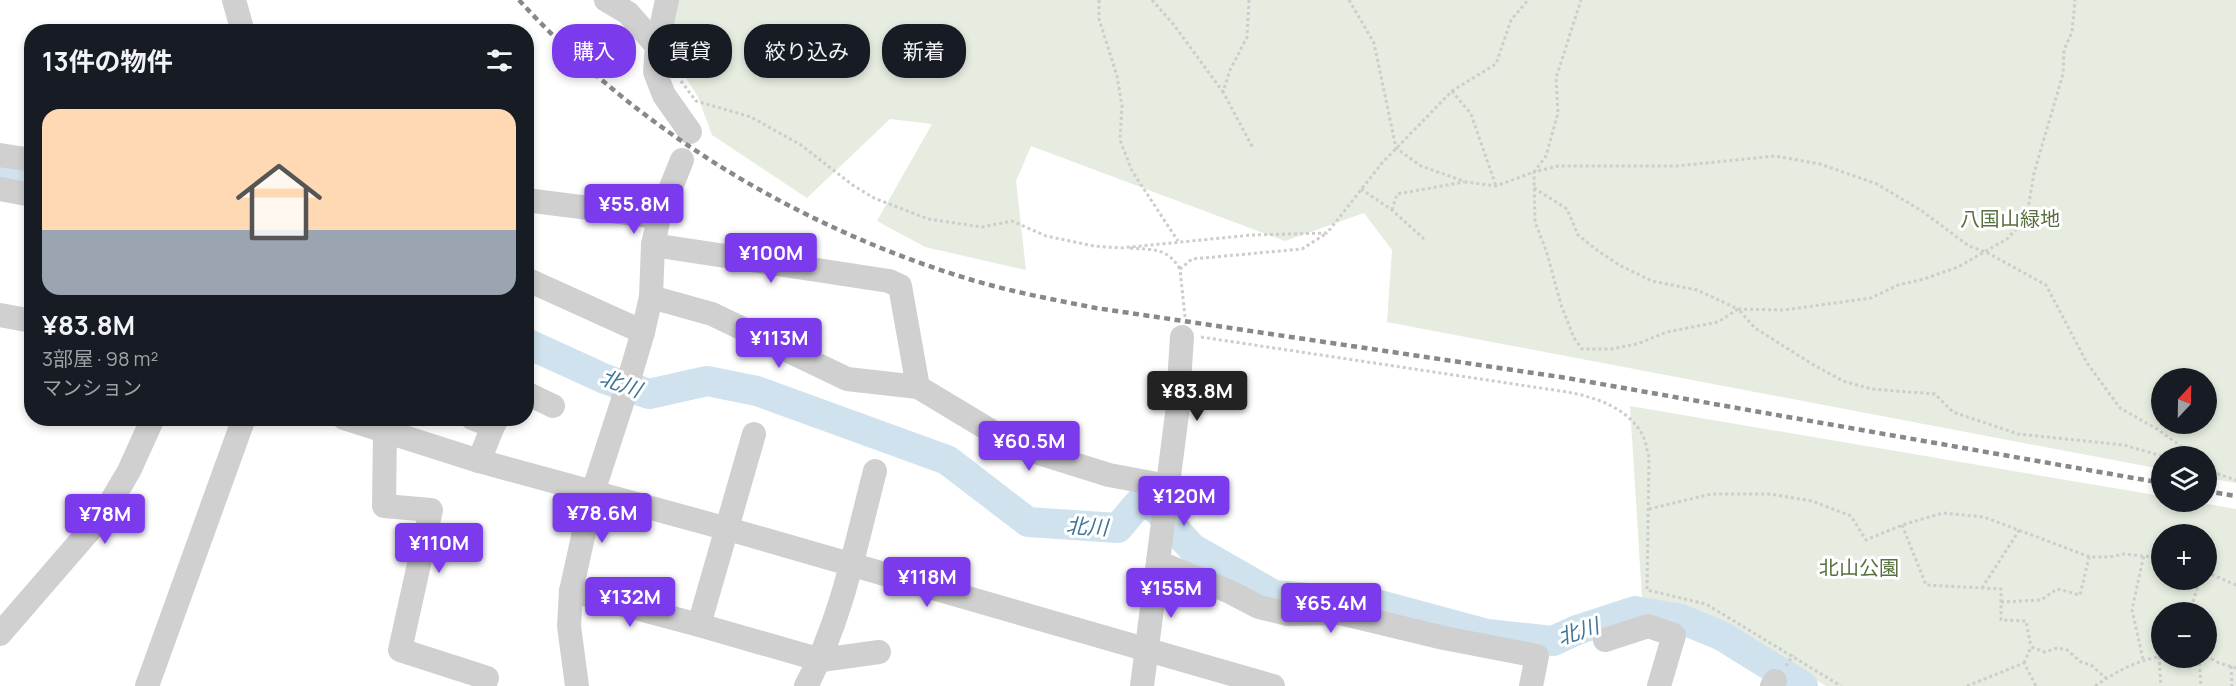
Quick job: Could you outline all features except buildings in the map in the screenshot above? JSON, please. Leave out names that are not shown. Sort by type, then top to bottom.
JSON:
[{"type":"street","points":[[234,0],[241,24]]},
{"type":"street","points":[[606,0],[628,13],[648,36]]},
{"type":"street","points":[[662,24],[667,0]]},
{"type":"street","points":[[658,78],[664,95],[690,132]]},
{"type":"street","points":[[0,155],[24,159]]},
{"type":"street","points":[[577,686],[569,626],[571,591],[593,492],[643,332],[651,297],[653,245],[659,218],[682,160]]},
{"type":"street","points":[[0,189],[24,194]]},
{"type":"street","points":[[534,201],[659,218]]},
{"type":"street","points":[[653,245],[889,281],[900,286],[918,387]]},
{"type":"street","points":[[534,283],[643,332]]},
{"type":"street","points":[[651,297],[712,314],[847,379],[918,387],[1016,446],[1167,494]]},
{"type":"street","points":[[0,315],[24,320]]},
{"type":"street","points":[[1142,686],[1177,414],[1184,337]]},
{"type":"street","points":[[534,397],[553,406]]},
{"type":"street","points":[[2,628],[103,515],[120,489],[149,426]]},
{"type":"street","points":[[147,686],[241,426]]},
{"type":"street","points":[[387,426],[384,506],[431,510],[400,650],[488,678],[484,686]]},
{"type":"street","points":[[390,426],[479,461],[728,529],[1272,686]]},
{"type":"street","points":[[479,461],[487,426]]},
{"type":"street","points":[[699,625],[753,434]]},
{"type":"street","points":[[807,686],[821,660],[851,565],[875,471]]},
{"type":"street","points":[[1159,554],[1258,607],[1288,614],[1340,613],[1444,638],[1537,656],[1539,684]]},
{"type":"street","points":[[571,591],[821,660],[879,652]]},
{"type":"street","points":[[1605,640],[1648,626],[1674,635],[1659,686]]},
{"type":"path","points":[[1099,0],[1099,19],[1117,76],[1122,105],[1120,140],[1132,171],[1178,241]]},
{"type":"path","points":[[1152,0],[1174,25],[1223,92],[1253,148]]},
{"type":"path","points":[[1223,92],[1230,70],[1247,37],[1250,0]]},
{"type":"path","points":[[1349,0],[1374,43],[1396,148],[1421,166],[1466,182],[1497,186],[1558,166],[1676,166],[1775,156],[1820,164],[1877,184],[1922,211],[1969,246],[1986,252],[2046,285],[2087,363],[2121,408],[2181,446]]},
{"type":"path","points":[[1180,269],[1192,259],[1302,249],[1328,233],[1396,148],[1452,91],[1496,64],[1511,20],[1528,0]]},
{"type":"path","points":[[1581,0],[1556,78],[1558,113],[1546,156],[1534,172],[1534,188],[1535,222],[1547,253],[1561,305],[1574,338],[1582,349],[1611,349],[1637,344],[1667,332],[1718,322],[1738,309],[1784,310],[1871,298],[1898,285],[1958,267],[2007,239],[2021,224],[2030,203],[2034,173],[2063,74],[2064,50],[2072,32],[2075,0]]},
{"type":"path","points":[[679,78],[696,101],[751,117],[801,145],[854,186],[874,198],[928,219],[982,227],[1012,221],[1046,236],[1094,246],[1161,251],[1174,260],[1180,269],[1184,337],[1488,380],[1588,396],[1608,404],[1631,420],[1644,438],[1649,457],[1647,590],[1706,604],[1841,686]]},
{"type":"path","points":[[1452,91],[1471,114],[1497,186]]},
{"type":"path","points":[[1392,210],[1397,194],[1466,182]]},
{"type":"path","points":[[1534,188],[1567,209],[1578,235],[1621,266],[1652,281],[1697,290],[1738,309],[1755,328],[1843,381],[1871,389],[1935,394],[1953,412],[2018,434],[2124,445],[2151,453]]},
{"type":"path","points":[[1361,189],[1392,210],[1424,239]]},
{"type":"path","points":[[1120,248],[1252,235],[1328,233]]},
{"type":"path","points":[[2217,474],[2236,480]]},
{"type":"path","points":[[1648,509],[1711,494],[1770,494],[1812,501],[1851,516],[1866,540],[1902,525],[1942,513],[1984,516],[2090,556],[2151,556]]},
{"type":"path","points":[[1902,525],[1926,585],[2001,589],[2001,620],[2026,621],[2031,647],[2024,663],[1967,686]]},
{"type":"path","points":[[1982,588],[2020,529]]},
{"type":"path","points":[[2143,659],[2132,610],[2144,555]]},
{"type":"path","points":[[2001,602],[2041,600],[2057,589],[2080,594],[2090,556]]},
{"type":"path","points":[[2217,577],[2236,585]]},
{"type":"path","points":[[2031,647],[2045,652],[2057,648],[2067,650],[2081,662],[2091,665],[2106,678]]},
{"type":"path","points":[[1778,678],[1793,655]]},
{"type":"path","points":[[2095,686],[2118,670],[2151,658]]},
{"type":"path","points":[[2217,662],[2236,668]]},
{"type":"path","points":[[2024,663],[2036,686]]},
{"type":"path","points":[[2231,666],[2232,686]]},
{"type":"path","points":[[2160,668],[2161,686]]},
{"type":"path","points":[[2200,668],[2201,686]]},
{"type":"green space","name":"八国山緑地","points":[[671,0],[2236,0],[2236,483],[2217,480],[2217,446],[2151,446],[2151,467],[1387,322],[1392,250],[1364,213],[1285,241],[1031,146],[1016,181],[1026,270],[925,247],[877,221],[932,124],[890,119],[807,198],[712,135],[698,97],[686,78],[732,78],[732,24],[666,24]]},
{"type":"green space","name":"北山公園","points":[[1630,406],[2151,494],[2151,512],[2217,512],[2217,506],[2236,509],[2236,686],[1826,686],[1695,609],[1642,598]]},
{"type":"waterway","name":"北川","points":[[0,168],[24,172]]},
{"type":"waterway","name":"北川","points":[[534,347],[605,379],[649,394],[707,381],[757,391],[947,460],[1028,522],[1118,528],[1138,504],[1154,506],[1192,548],[1274,595],[1376,604],[1487,634],[1553,641],[1577,630],[1635,611],[1681,619],[1722,636],[1803,686]]},
{"type":"railway","points":[[519,0],[566,48],[616,92],[670,133],[727,170],[786,204],[846,233],[909,259],[972,280],[1096,308],[1567,378],[2151,481]]},
{"type":"railway","points":[[2217,493],[2236,496]]}]
